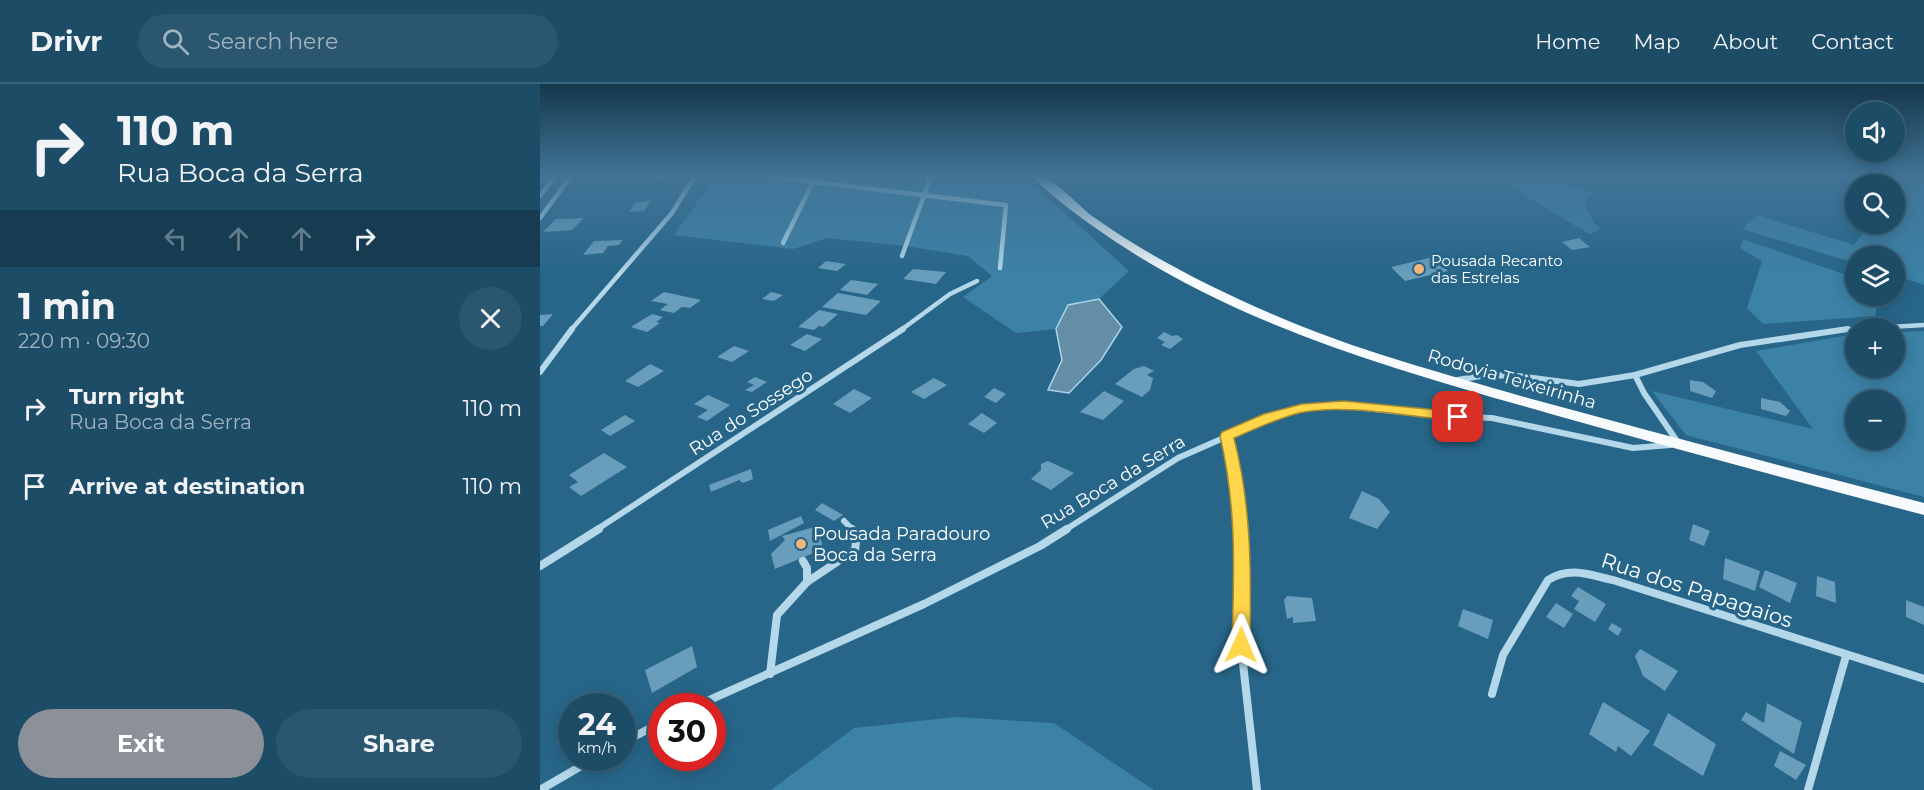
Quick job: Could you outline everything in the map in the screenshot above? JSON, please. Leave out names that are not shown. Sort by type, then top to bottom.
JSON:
[{"type":"main road","name":"Rodovia Teixeirinha","points":[[1075,209],[1183,277],[1239,304],[1328,341],[1451,381],[1680,445],[1924,509]]},
{"type":"main road","name":"Rodovia Teixeirinha","points":[[1085,209],[1110,233]]},
{"type":"street","points":[[540,372],[580,318],[675,209]]},
{"type":"street","points":[[783,243],[800,209]]},
{"type":"street","points":[[902,256],[919,209]]},
{"type":"street","points":[[1000,268],[1006,209]]},
{"type":"street","name":"Rua do Sossego","points":[[540,566],[732,443],[915,321],[950,294],[977,281]]},
{"type":"street","points":[[1451,381],[1486,375],[1518,376],[1579,384],[1635,375],[1740,345],[1853,328],[1924,324]]},
{"type":"street","points":[[1635,375],[1644,393],[1680,445]]},
{"type":"street","name":"Rua Boca da Serra","points":[[726,693],[924,604],[1040,546],[1178,458],[1269,418],[1302,408],[1344,406],[1441,416],[1492,418],[1633,448],[1680,445]]},
{"type":"street","points":[[1226,436],[1236,473],[1243,544],[1241,645],[1257,790]]},
{"type":"street","points":[[770,674],[777,615],[807,582],[855,550],[857,534],[844,521]]},
{"type":"street","points":[[803,561],[807,568],[807,582]]},
{"type":"street","name":"Rua dos Papagaios","points":[[1492,693],[1503,655],[1548,580],[1559,573],[1574,571],[1613,580],[1924,679]]},
{"type":"street","points":[[1808,790],[1846,656]]},
{"type":"street","points":[[540,790],[573,771]]},
{"type":"shaded area","points":[[693,209],[1060,209],[1129,271],[1099,299],[1068,305],[1056,329],[1016,333],[963,297],[992,276],[968,256],[906,246],[827,238],[793,249],[674,235]]},
{"type":"shaded area","points":[[1548,209],[1587,209],[1594,223],[1601,229],[1589,234]]},
{"type":"shaded area","points":[[1905,209],[1924,209],[1924,285],[1905,278],[1905,246],[1845,246],[1845,260],[1742,229],[1757,215],[1854,245],[1862,234],[1905,234]]},
{"type":"shaded area","points":[[1743,239],[1845,275],[1845,306],[1878,306],[1875,316],[1763,324],[1747,308],[1762,261],[1740,248]]},
{"type":"shaded area","points":[[1099,299],[1122,327],[1101,360],[1069,393],[1048,390],[1062,360],[1056,329],[1068,305]]},
{"type":"shaded area","points":[[1924,331],[1924,497],[1686,435],[1652,391],[1813,429],[1756,351],[1845,336],[1845,378],[1905,378],[1905,332]]},
{"type":"shaded area","points":[[955,717],[1054,723],[1154,790],[771,790],[854,728]]},
{"type":"building","points":[[631,209],[645,209],[644,211],[629,212]]},
{"type":"building","points":[[584,218],[572,230],[543,232],[556,219]]},
{"type":"building","points":[[1579,238],[1590,247],[1572,250],[1562,242]]},
{"type":"building","points":[[623,240],[619,245],[608,246],[603,253],[583,255],[594,241]]},
{"type":"building","name":"Pousada Recanto das Estrelas","points":[[1433,257],[1448,271],[1405,281],[1391,267]]},
{"type":"building","points":[[826,261],[846,264],[837,271],[818,268]]},
{"type":"building","points":[[913,269],[946,272],[936,284],[903,279]]},
{"type":"building","points":[[851,280],[878,284],[867,295],[840,290]]},
{"type":"building","points":[[664,292],[701,300],[690,308],[682,307],[674,313],[660,310],[668,304],[651,301]]},
{"type":"building","points":[[771,292],[783,295],[774,301],[762,299]]},
{"type":"building","points":[[838,293],[881,301],[866,315],[822,307]]},
{"type":"building","points":[[819,310],[838,314],[823,327],[819,326],[814,330],[798,327]]},
{"type":"building","points":[[553,314],[543,326],[540,326],[540,315]]},
{"type":"building","points":[[652,314],[663,317],[656,322],[660,323],[647,332],[631,327]]},
{"type":"building","points":[[1164,332],[1183,339],[1170,349],[1161,345],[1165,342],[1157,338]]},
{"type":"building","points":[[807,334],[822,339],[805,351],[790,345]]},
{"type":"building","points":[[734,346],[749,351],[732,362],[717,357]]},
{"type":"building","points":[[650,364],[664,371],[638,387],[625,381]]},
{"type":"building","points":[[1144,366],[1154,371],[1147,375],[1153,378],[1150,390],[1142,397],[1115,384],[1134,369]]},
{"type":"building","points":[[755,377],[767,382],[752,392],[745,390],[754,385],[747,382]]},
{"type":"building","points":[[934,378],[947,385],[924,399],[911,392]]},
{"type":"building","points":[[1690,380],[1703,382],[1716,391],[1712,398],[1690,391]]},
{"type":"building","points":[[994,388],[1006,394],[996,403],[984,397]]},
{"type":"building","points":[[854,389],[872,398],[850,413],[833,404]]},
{"type":"building","points":[[1104,391],[1124,401],[1103,420],[1080,412]]},
{"type":"building","points":[[708,395],[730,405],[707,421],[697,417],[708,410],[694,404]]},
{"type":"building","points":[[1761,398],[1780,402],[1790,411],[1786,416],[1761,409]]},
{"type":"building","points":[[982,413],[997,423],[984,433],[968,424]]},
{"type":"building","points":[[625,415],[635,421],[610,436],[601,430]]},
{"type":"building","points":[[604,453],[627,467],[581,496],[569,487],[578,482],[569,475]]},
{"type":"building","points":[[1048,461],[1074,473],[1051,490],[1031,479],[1041,470],[1041,464]]},
{"type":"building","points":[[751,469],[753,479],[743,483],[739,480],[711,492],[709,485]]},
{"type":"building","points":[[1362,491],[1379,499],[1390,512],[1377,529],[1349,518]]},
{"type":"building","points":[[822,503],[843,515],[834,521],[815,510]]},
{"type":"building","points":[[801,516],[804,523],[770,541],[768,530]]},
{"type":"building","points":[[1693,524],[1710,531],[1704,546],[1689,540]]},
{"type":"building","name":"Pousada Paradouro Boca da Serra","points":[[818,526],[823,549],[775,569],[771,554],[785,540],[782,536]]},
{"type":"building","points":[[1725,558],[1760,571],[1755,591],[1723,579]]},
{"type":"building","points":[[1765,570],[1797,583],[1790,603],[1759,587]]},
{"type":"building","points":[[1817,576],[1835,582],[1836,603],[1816,596]]},
{"type":"building","points":[[1578,587],[1606,604],[1595,622],[1574,609],[1579,601],[1571,596]]},
{"type":"building","points":[[1287,596],[1312,598],[1316,621],[1293,623],[1293,617],[1287,619],[1284,600]]},
{"type":"building","points":[[1906,600],[1924,607],[1924,625],[1906,617]]},
{"type":"building","points":[[1556,603],[1573,614],[1564,628],[1546,617]]},
{"type":"building","points":[[1463,609],[1493,620],[1488,639],[1458,626]]},
{"type":"building","points":[[1612,623],[1622,629],[1618,636],[1608,629]]},
{"type":"building","points":[[692,646],[697,667],[652,693],[645,670]]},
{"type":"building","points":[[1640,649],[1678,671],[1665,691],[1643,676],[1635,656]]},
{"type":"building","points":[[1603,702],[1650,731],[1631,756],[1618,746],[1616,752],[1589,734]]},
{"type":"building","points":[[1767,703],[1802,722],[1794,754],[1741,720],[1746,712],[1764,723]]},
{"type":"building","points":[[1668,713],[1716,744],[1703,776],[1653,745]]},
{"type":"building","points":[[1780,751],[1806,765],[1796,780],[1774,766]]},
{"type":"place","name":"Pousada Recanto das Estrelas","points":[[1419,269]]},
{"type":"place","name":"Pousada Paradouro Boca da Serra","points":[[801,544]]},
{"type":"route","points":[[1241,645],[1243,544],[1236,473],[1226,436],[1269,418],[1302,408],[1344,406],[1458,417]]}]
